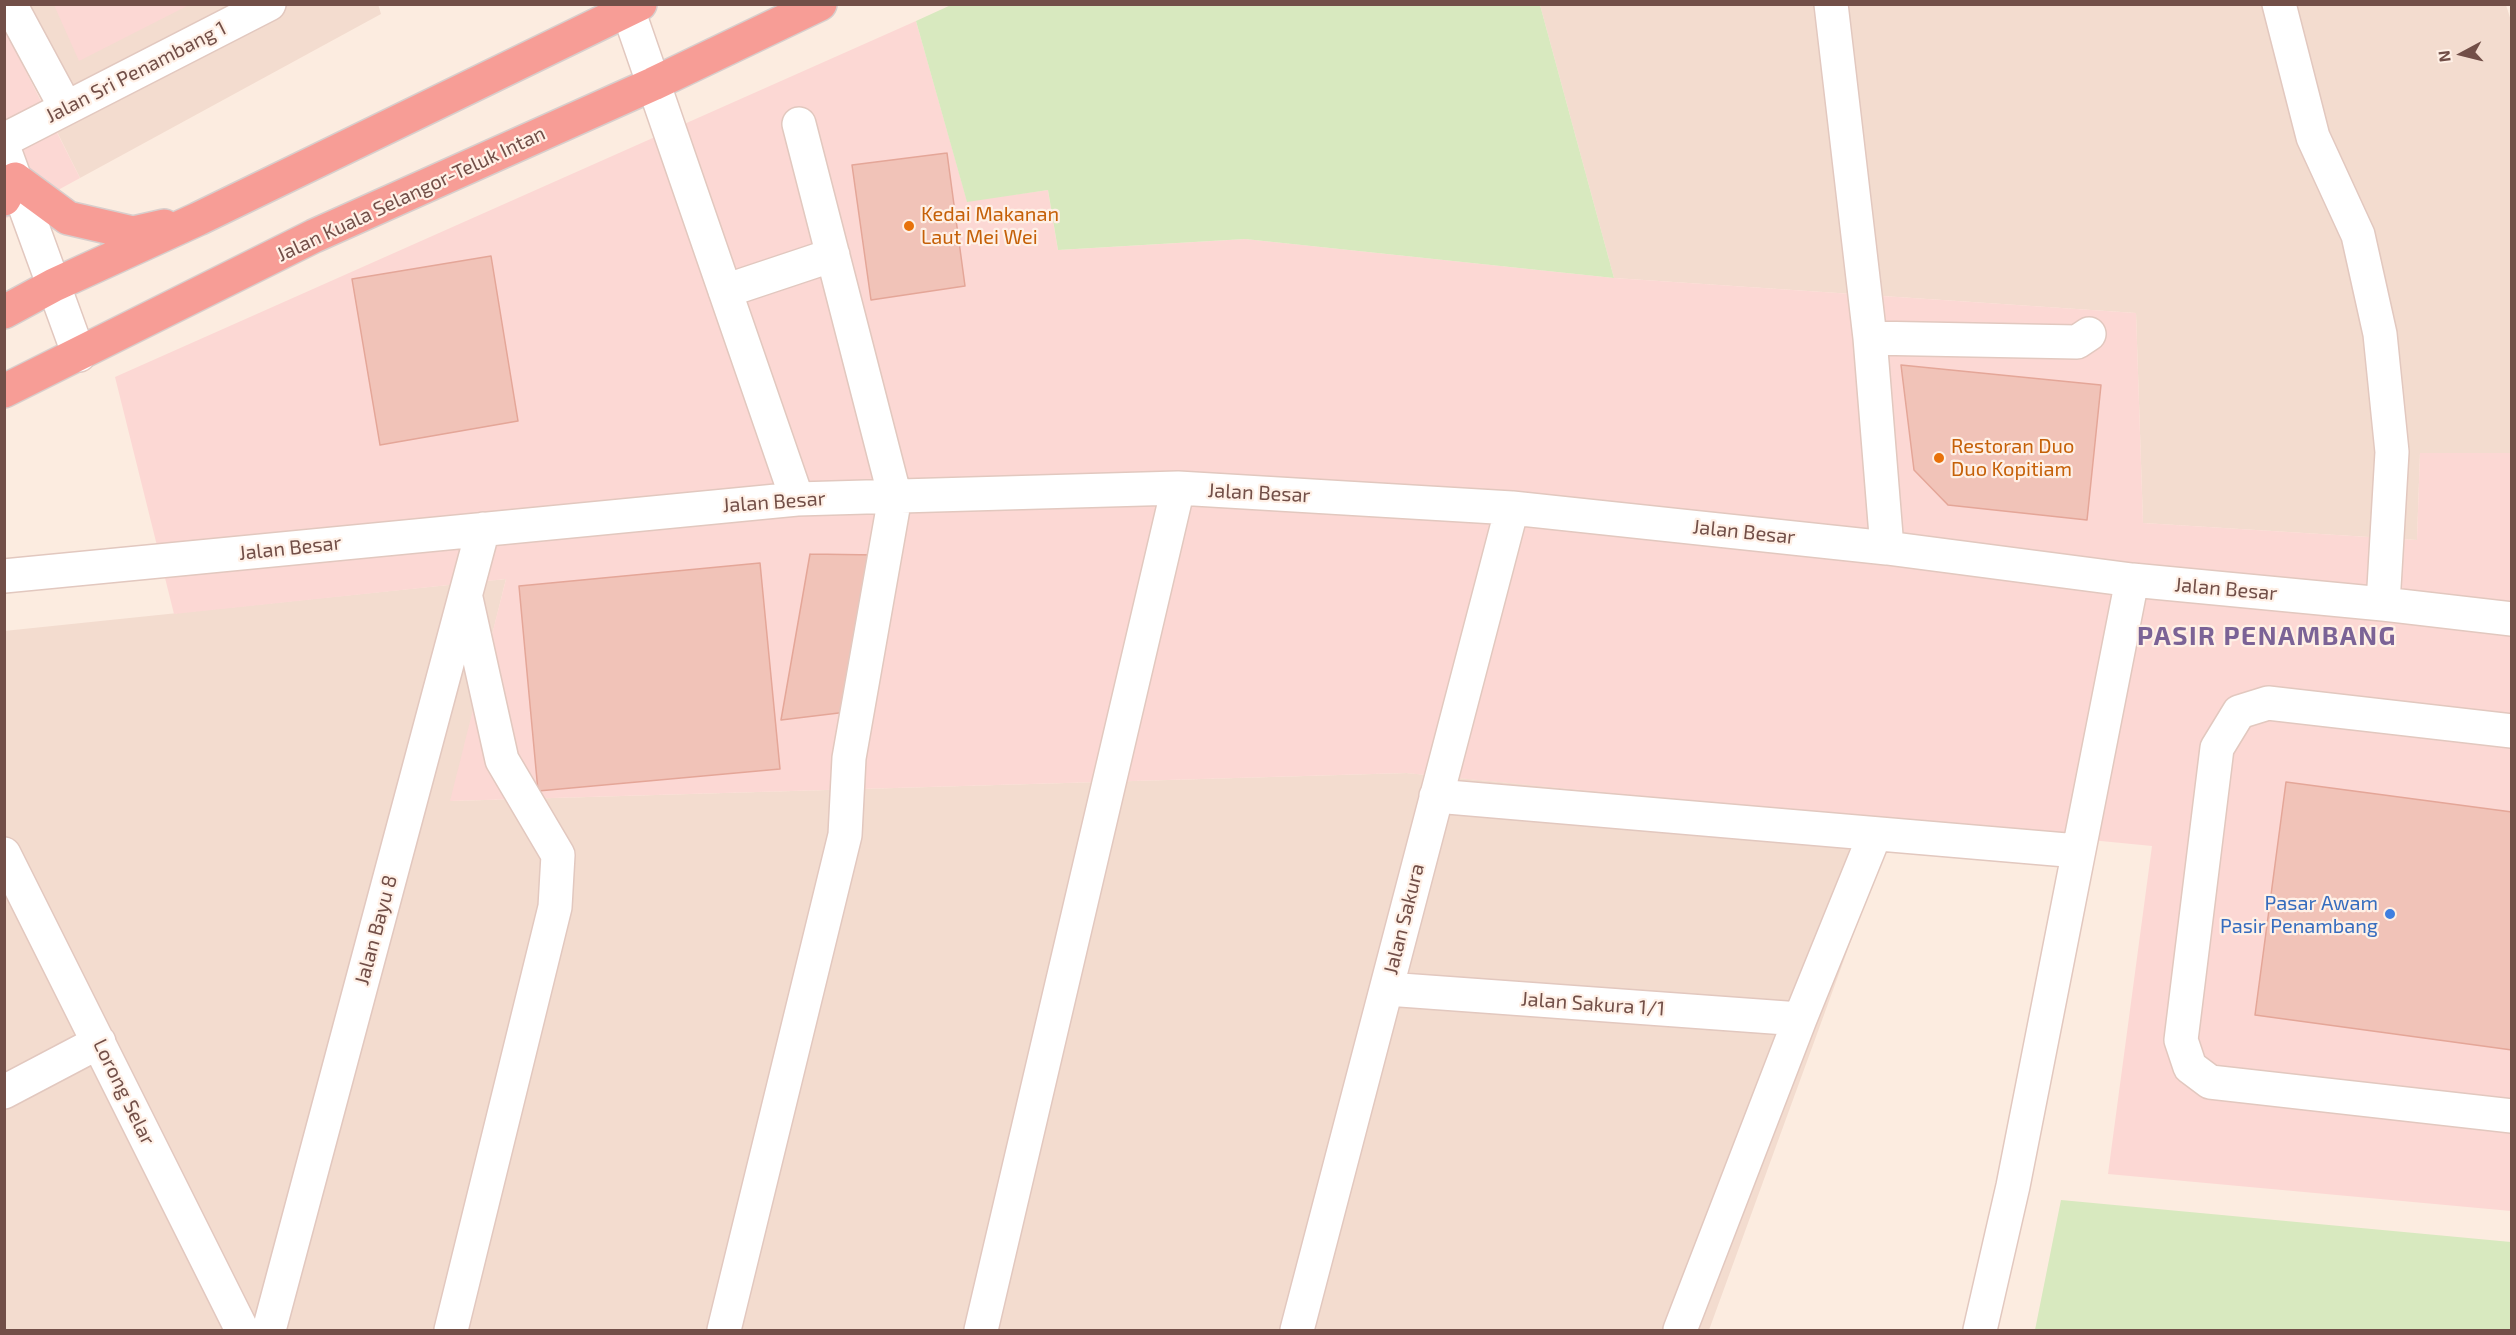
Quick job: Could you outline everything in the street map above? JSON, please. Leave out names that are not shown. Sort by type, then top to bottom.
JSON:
[{"type":"highway","name":"Jalan Kuala Selangor-Teluk Intan","points":[[4,391],[314,236],[653,84],[820,4]]},
{"type":"highway","points":[[4,312],[54,285],[198,219],[631,6]]},
{"type":"highway","points":[[10,189],[68,219],[133,233],[198,219]]},
{"type":"street","points":[[10,4],[66,108]]},
{"type":"street","name":"Jalan Sri Penambang 1","points":[[4,140],[268,4]]},
{"type":"street","points":[[1831,4],[1870,338],[1887,548]]},
{"type":"street","points":[[2279,4],[2313,137],[2358,235],[2380,334],[2392,452],[2383,604]]},
{"type":"street","points":[[631,6],[653,84],[797,499]]},
{"type":"street","points":[[724,1330],[845,835],[849,758],[895,497],[799,124]]},
{"type":"street","points":[[4,149],[10,189],[54,285],[79,355]]},
{"type":"street","points":[[725,291],[833,255]]},
{"type":"street","points":[[1870,338],[2077,342],[2089,334]]},
{"type":"street","points":[[981,1330],[1178,488]]},
{"type":"street","name":"Jalan Besar","points":[[4,576],[797,499],[1178,488],[1512,508],[1887,548],[2132,580],[2383,604],[2511,620]]},
{"type":"street","name":"Jalan Sakura","points":[[1297,1330],[1512,508]]},
{"type":"street","name":"Jalan Bayu 8","points":[[269,1330],[483,529]]},
{"type":"street","points":[[1980,1330],[2013,1186],[2132,580]]},
{"type":"street","points":[[451,1330],[555,907],[558,855],[502,760],[465,593]]},
{"type":"street","points":[[2511,731],[2268,703],[2239,712],[2217,748],[2181,1040],[2190,1067],[2210,1082],[2511,1116]]},
{"type":"street","points":[[1436,795],[2078,851]]},
{"type":"street","points":[[1680,1330],[1800,1019],[1875,834]]},
{"type":"street","name":"Lorong Selar","points":[[4,854],[242,1330]]},
{"type":"street","name":"Jalan Sakura 1/1","points":[[1386,989],[1800,1019]]},
{"type":"street","points":[[4,1092],[99,1042]]},
{"type":"shaded area","points":[[5,4],[378,4],[381,14],[80,178],[5,28]]},
{"type":"shaded area","points":[[54,5],[189,5],[79,61]]},
{"type":"shaded area","points":[[1540,5],[2506,5],[2512,24],[2511,453],[2420,453],[2417,540],[2143,523],[2136,313],[1614,278]]},
{"type":"shaded area","points":[[916,21],[967,201],[1048,190],[1058,250],[1245,239],[1614,278],[2136,313],[2143,523],[2417,540],[2420,453],[2511,453],[2511,1211],[2108,1174],[2152,846],[1406,773],[450,801],[506,579],[174,614],[115,377]]},
{"type":"shaded area","points":[[4,28],[80,178],[5,219],[4,219]]},
{"type":"shaded area","points":[[506,579],[451,801],[1407,773],[1895,820],[1709,1330],[5,1330],[4,631]]},
{"type":"green space","points":[[951,5],[1540,5],[1614,278],[1245,239],[1058,250],[1048,190],[967,202],[916,21]]},
{"type":"green space","points":[[2061,1200],[2511,1242],[2511,1330],[2035,1330]]},
{"type":"building","name":"Kedai Makanan Laut Mei Wei","points":[[947,153],[965,286],[871,300],[852,165]]},
{"type":"building","points":[[491,256],[518,421],[380,445],[352,279]]},
{"type":"building","points":[[1901,365],[2101,385],[2087,520],[1948,505],[1914,470]]},
{"type":"building","points":[[810,554],[876,555],[847,712],[781,720]]},
{"type":"building","points":[[760,563],[780,769],[538,791],[519,586]]},
{"type":"building","name":"Pasar Awam Pasir Penambang","points":[[2286,782],[2512,812],[2512,1050],[2255,1015]]},
{"type":"place","name":"Kedai Makanan Laut Mei Wei","points":[[909,226]]},
{"type":"place","name":"Restoran Duo Duo Kopitiam","points":[[1939,458]]},
{"type":"place","name":"Pasar Awam Pasir Penambang","points":[[2390,914]]},
{"type":"district","name":"PASIR PENAMBANG","points":[[2267,636]]}]
